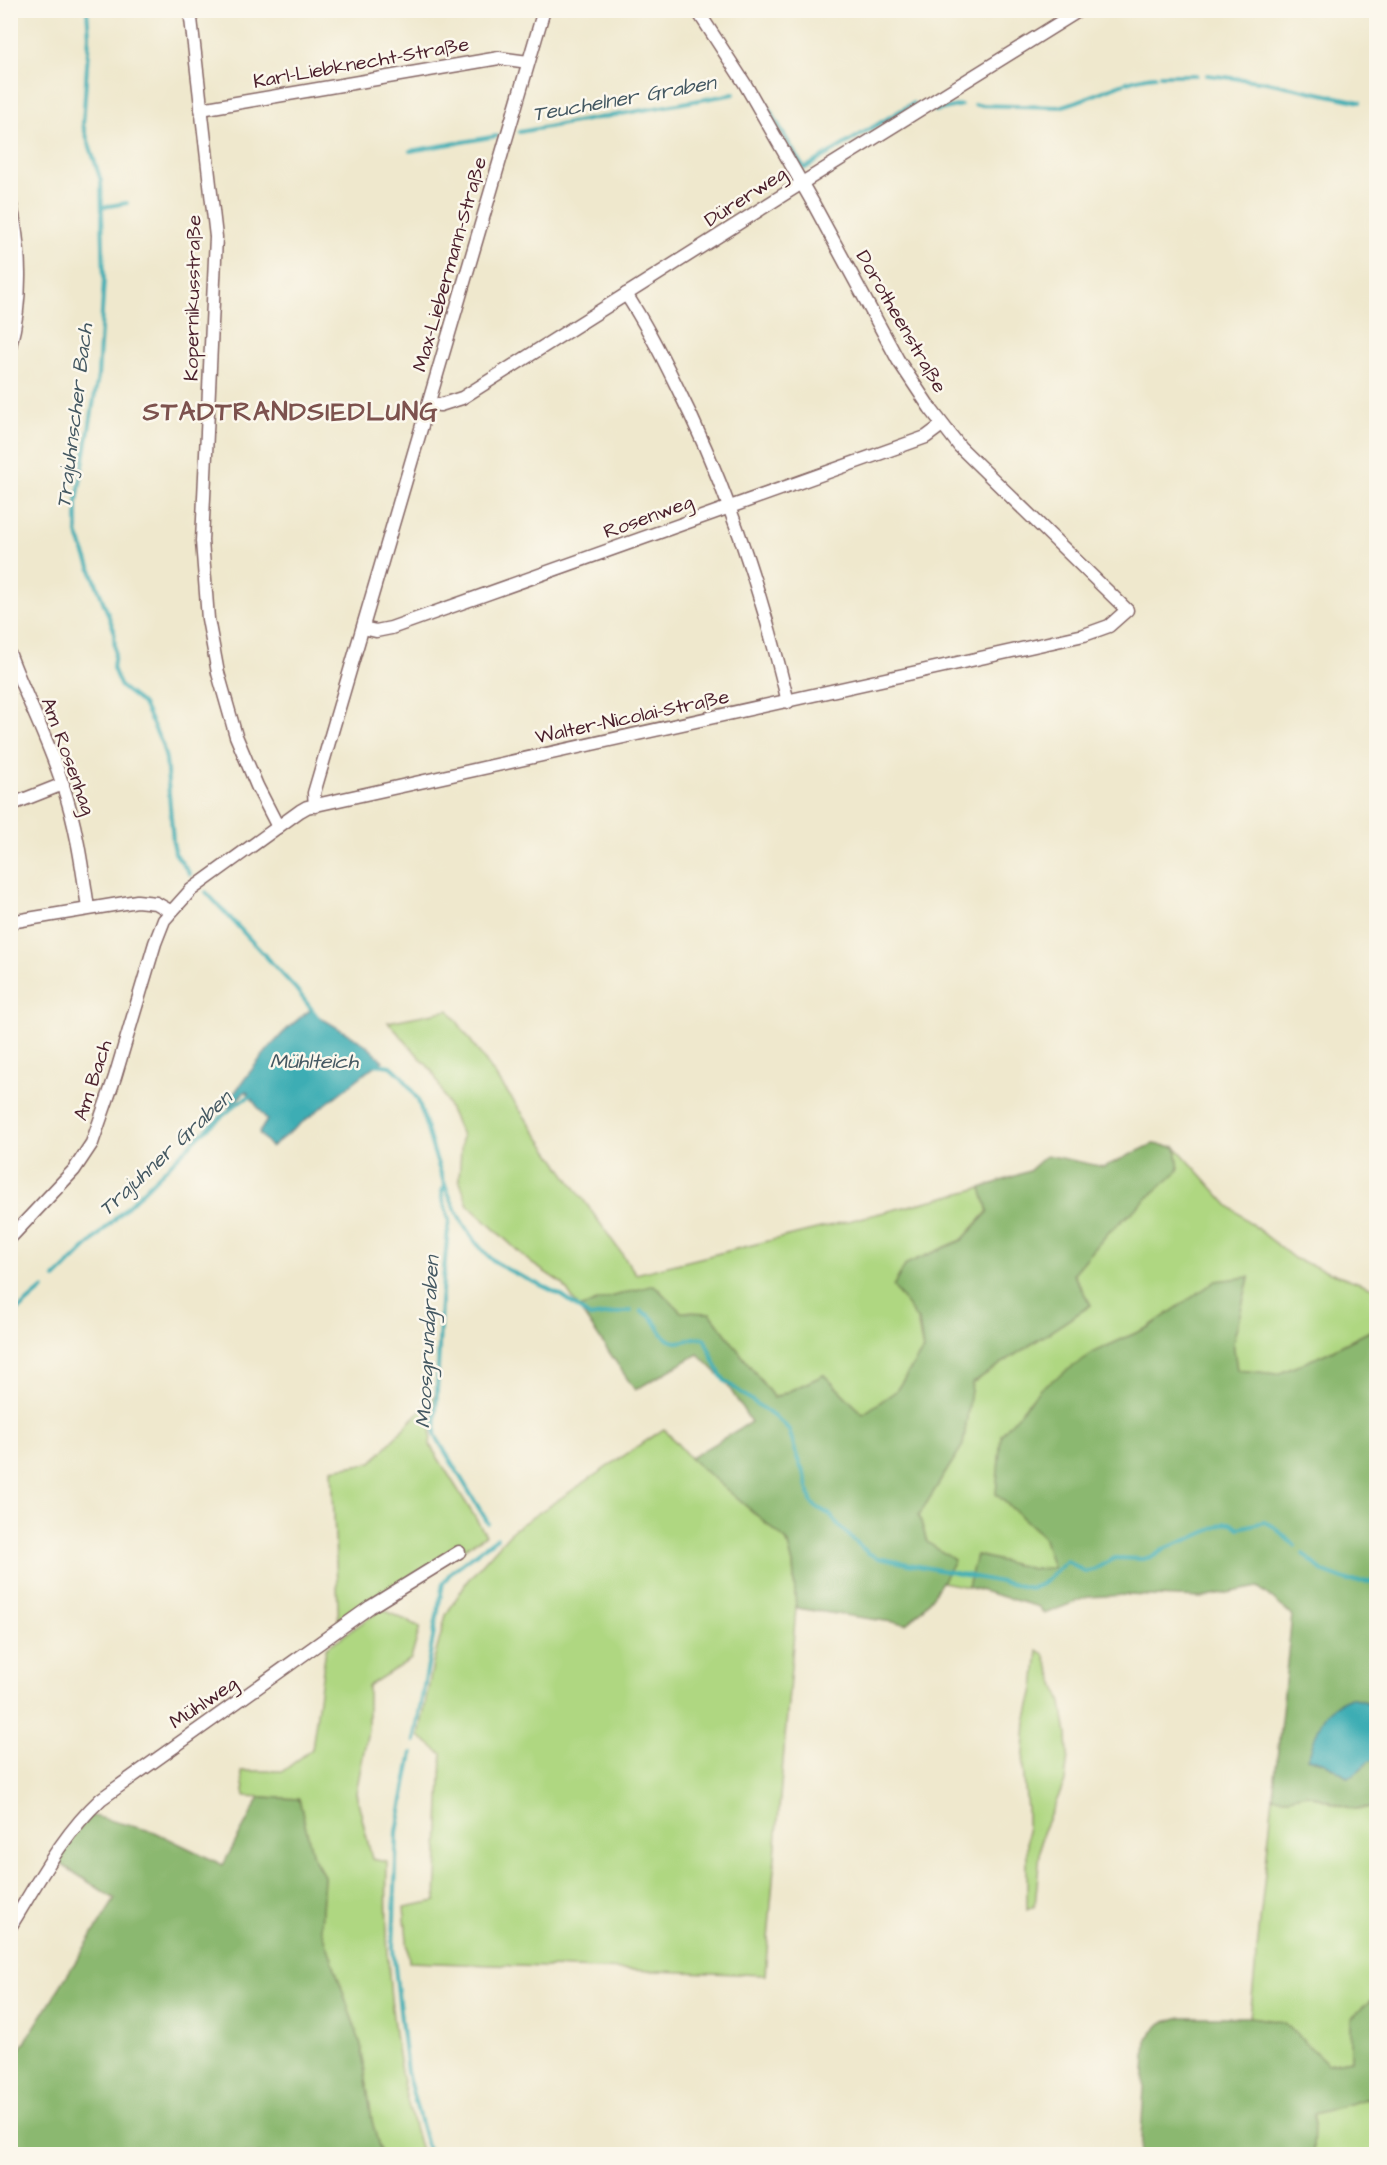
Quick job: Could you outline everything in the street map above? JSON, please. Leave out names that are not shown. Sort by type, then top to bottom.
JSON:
[{"type":"street","name":"Kopernikusstraße","points":[[190,10],[216,237],[203,525],[208,619],[218,673],[236,736],[246,764],[269,813],[279,827]]},
{"type":"street","name":"Max-Liebermann-Straße","points":[[315,806],[314,793],[544,10]]},
{"type":"street","name":"Dorotheenstraße","points":[[697,10],[745,84],[802,183],[898,360],[942,425],[975,463],[1126,610]]},
{"type":"street","name":"Dürerweg","points":[[429,403],[440,405],[462,398],[1080,10]]},
{"type":"street","name":"Karl-Liebknecht-Straße","points":[[201,109],[499,58],[528,62]]},
{"type":"street","points":[[10,201],[19,271],[15,329],[10,346]]},
{"type":"street","points":[[626,294],[649,332],[697,427],[730,508],[762,605],[788,702]]},
{"type":"street","name":"Rosenweg","points":[[363,628],[376,631],[392,628],[926,437],[942,425]]},
{"type":"street","name":"Walter-Nicolai-Straße","points":[[170,911],[191,890],[300,811],[315,806],[1084,635],[1109,626],[1126,610]]},
{"type":"street","name":"Am Rosenhag","points":[[10,655],[46,737],[63,784],[78,842],[88,908]]},
{"type":"street","points":[[10,805],[63,784]]},
{"type":"street","points":[[10,922],[137,901],[156,903],[170,911]]},
{"type":"street","name":"Am Bach","points":[[10,1238],[74,1170],[92,1143],[116,1077],[155,943],[170,911]]},
{"type":"street","name":"Mühlweg","points":[[10,1927],[61,1844],[76,1824],[101,1799],[370,1607],[459,1552]]},
{"type":"green space","points":[[449,1010],[636,1274],[981,1188],[988,1211],[962,1240],[906,1264],[923,1350],[896,1391],[863,1414],[824,1375],[774,1398],[710,1313],[681,1312],[654,1285],[579,1308],[563,1284],[531,1263],[468,1205],[459,1179],[462,1136],[433,1072],[388,1022]]},
{"type":"green space","points":[[1153,1144],[1176,1147],[1179,1170],[1108,1233],[1073,1274],[1091,1305],[972,1383],[963,1445],[919,1515],[927,1542],[954,1560],[927,1603],[906,1624],[796,1608],[793,1564],[787,1541],[690,1458],[751,1422],[725,1381],[698,1354],[635,1390],[579,1308],[654,1285],[681,1312],[710,1313],[774,1398],[824,1375],[863,1414],[896,1391],[923,1350],[919,1322],[893,1286],[906,1264],[962,1240],[988,1212],[981,1188],[1029,1171],[1047,1155],[1104,1167]]},
{"type":"green space","points":[[1176,1147],[1228,1205],[1295,1259],[1376,1289],[1376,1328],[1327,1353],[1278,1374],[1237,1370],[1233,1342],[1249,1278],[1216,1281],[1147,1328],[1096,1351],[996,1494],[1043,1536],[1053,1568],[1033,1569],[976,1555],[968,1587],[942,1582],[954,1560],[927,1542],[919,1515],[963,1445],[972,1383],[1091,1305],[1073,1274],[1108,1233],[1179,1170]]},
{"type":"green space","points":[[1249,1277],[1233,1342],[1237,1370],[1278,1374],[1327,1353],[1376,1328],[1376,1706],[1351,1697],[1308,1758],[1325,1763],[1347,1777],[1371,1760],[1376,1761],[1376,1804],[1372,1807],[1353,1809],[1307,1794],[1288,1798],[1273,1797],[1292,1615],[1258,1587],[1202,1598],[1126,1595],[1088,1597],[1044,1614],[1039,1607],[968,1587],[976,1555],[1033,1569],[1053,1568],[1043,1536],[996,1494],[1001,1435],[1041,1388],[1096,1351],[1147,1328],[1216,1281]]},
{"type":"green space","points":[[435,1395],[430,1445],[486,1535],[339,1630],[332,1469],[371,1463]]},
{"type":"green space","points":[[664,1429],[690,1458],[787,1541],[793,1564],[796,1608],[765,1975],[409,1962],[404,1907],[436,1901],[442,1754],[419,1736],[433,1664],[446,1615],[467,1581],[513,1530]]},
{"type":"green space","points":[[382,1609],[420,1627],[411,1659],[368,1686],[368,1730],[356,1793],[372,1859],[387,1862],[388,1948],[395,2035],[405,2092],[422,2154],[381,2154],[372,2121],[361,2045],[321,1927],[324,1876],[313,1857],[299,1799],[245,1796],[241,1771],[283,1771],[312,1749],[326,1648]]},
{"type":"green space","points":[[1038,1650],[1044,1654],[1062,1703],[1068,1755],[1065,1782],[1042,1833],[1035,1906],[1027,1910],[1027,1810],[1023,1767],[1026,1722],[1034,1689]]},
{"type":"green space","points":[[1307,1794],[1351,1808],[1369,1808],[1376,1804],[1376,2002],[1372,2000],[1351,2018],[1351,2060],[1328,2064],[1283,2022],[1250,2017],[1273,1797],[1288,1798]]},
{"type":"green space","points":[[260,1797],[299,1799],[313,1857],[324,1876],[321,1927],[361,2045],[372,2121],[381,2154],[11,2154],[10,2066],[115,1899],[56,1861],[89,1815],[155,1832],[223,1865]]},
{"type":"green space","points":[[1372,1999],[1376,2002],[1376,2096],[1314,2114],[1313,2154],[1140,2154],[1147,2038],[1162,2023],[1181,2017],[1250,2017],[1283,2022],[1328,2064],[1351,2060],[1351,2018]]},
{"type":"green space","points":[[1376,2096],[1376,2154],[1313,2154],[1314,2114]]},
{"type":"water","name":"Mühlteich","points":[[312,1009],[316,1015],[365,1044],[383,1061],[271,1147],[259,1133],[267,1120],[246,1091],[229,1107],[227,1103],[277,1040]]},
{"type":"water","points":[[1351,1697],[1376,1706],[1376,1761],[1371,1760],[1347,1777],[1325,1763],[1308,1758],[1322,1721],[1333,1707]]},
{"type":"waterway","name":"Trajuhnscher Bach","points":[[87,10],[89,36],[83,125],[101,181],[104,279],[98,376],[77,501],[77,533],[114,630],[113,668],[117,678],[121,687],[143,704],[162,744],[166,759],[175,853],[190,874]]},
{"type":"waterway","name":"Teuchelner Graben","points":[[1160,75],[1196,75]]},
{"type":"waterway","name":"Teuchelner Graben","points":[[1207,75],[1267,82],[1360,102]]},
{"type":"waterway","name":"Teuchelner Graben","points":[[975,105],[1059,107],[1130,81],[1155,76]]},
{"type":"waterway","name":"Teuchelner Graben","points":[[519,132],[734,94]]},
{"type":"waterway","name":"Teuchelner Graben","points":[[764,100],[805,168],[913,103]]},
{"type":"waterway","name":"Teuchelner Graben","points":[[935,111],[961,105]]},
{"type":"waterway","name":"Teuchelner Graben","points":[[410,151],[497,136]]},
{"type":"waterway","name":"Teuchelner Graben","points":[[103,207],[127,203]]},
{"type":"waterway","name":"Trajuhnscher Bach","points":[[206,892],[296,989],[319,1019]]},
{"type":"waterway","points":[[374,1064],[391,1066],[402,1076],[418,1100],[438,1164],[455,1208],[479,1246],[494,1261],[509,1271],[560,1295],[590,1317],[631,1311]]},
{"type":"waterway","name":"Trajuhner Graben","points":[[55,1278],[200,1135],[239,1102],[255,1094]]},
{"type":"waterway","name":"Moosgrundgraben","points":[[445,1186],[442,1191],[443,1200],[449,1220],[441,1301],[435,1435],[488,1523]]},
{"type":"waterway","name":"Trajuhner Graben","points":[[10,1317],[44,1288]]},
{"type":"waterway","points":[[641,1311],[653,1319],[665,1337],[672,1341],[704,1338],[725,1381],[789,1430],[811,1501],[829,1514],[868,1553],[878,1558],[1031,1588],[1042,1584],[1067,1561],[1085,1572],[1115,1558],[1143,1559],[1226,1523],[1232,1523],[1239,1528],[1264,1522],[1273,1526],[1295,1546]]},
{"type":"waterway","name":"Moosgrundgraben","points":[[414,1741],[443,1583],[452,1571],[497,1538]]},
{"type":"waterway","points":[[1303,1554],[1324,1572],[1348,1581],[1376,1582]]},
{"type":"waterway","name":"Moosgrundgraben","points":[[412,1753],[397,1832],[393,1949],[407,2072],[429,2154]]},
{"type":"district","name":"STADTRANDSIEDLUNG","points":[[291,411]]}]
